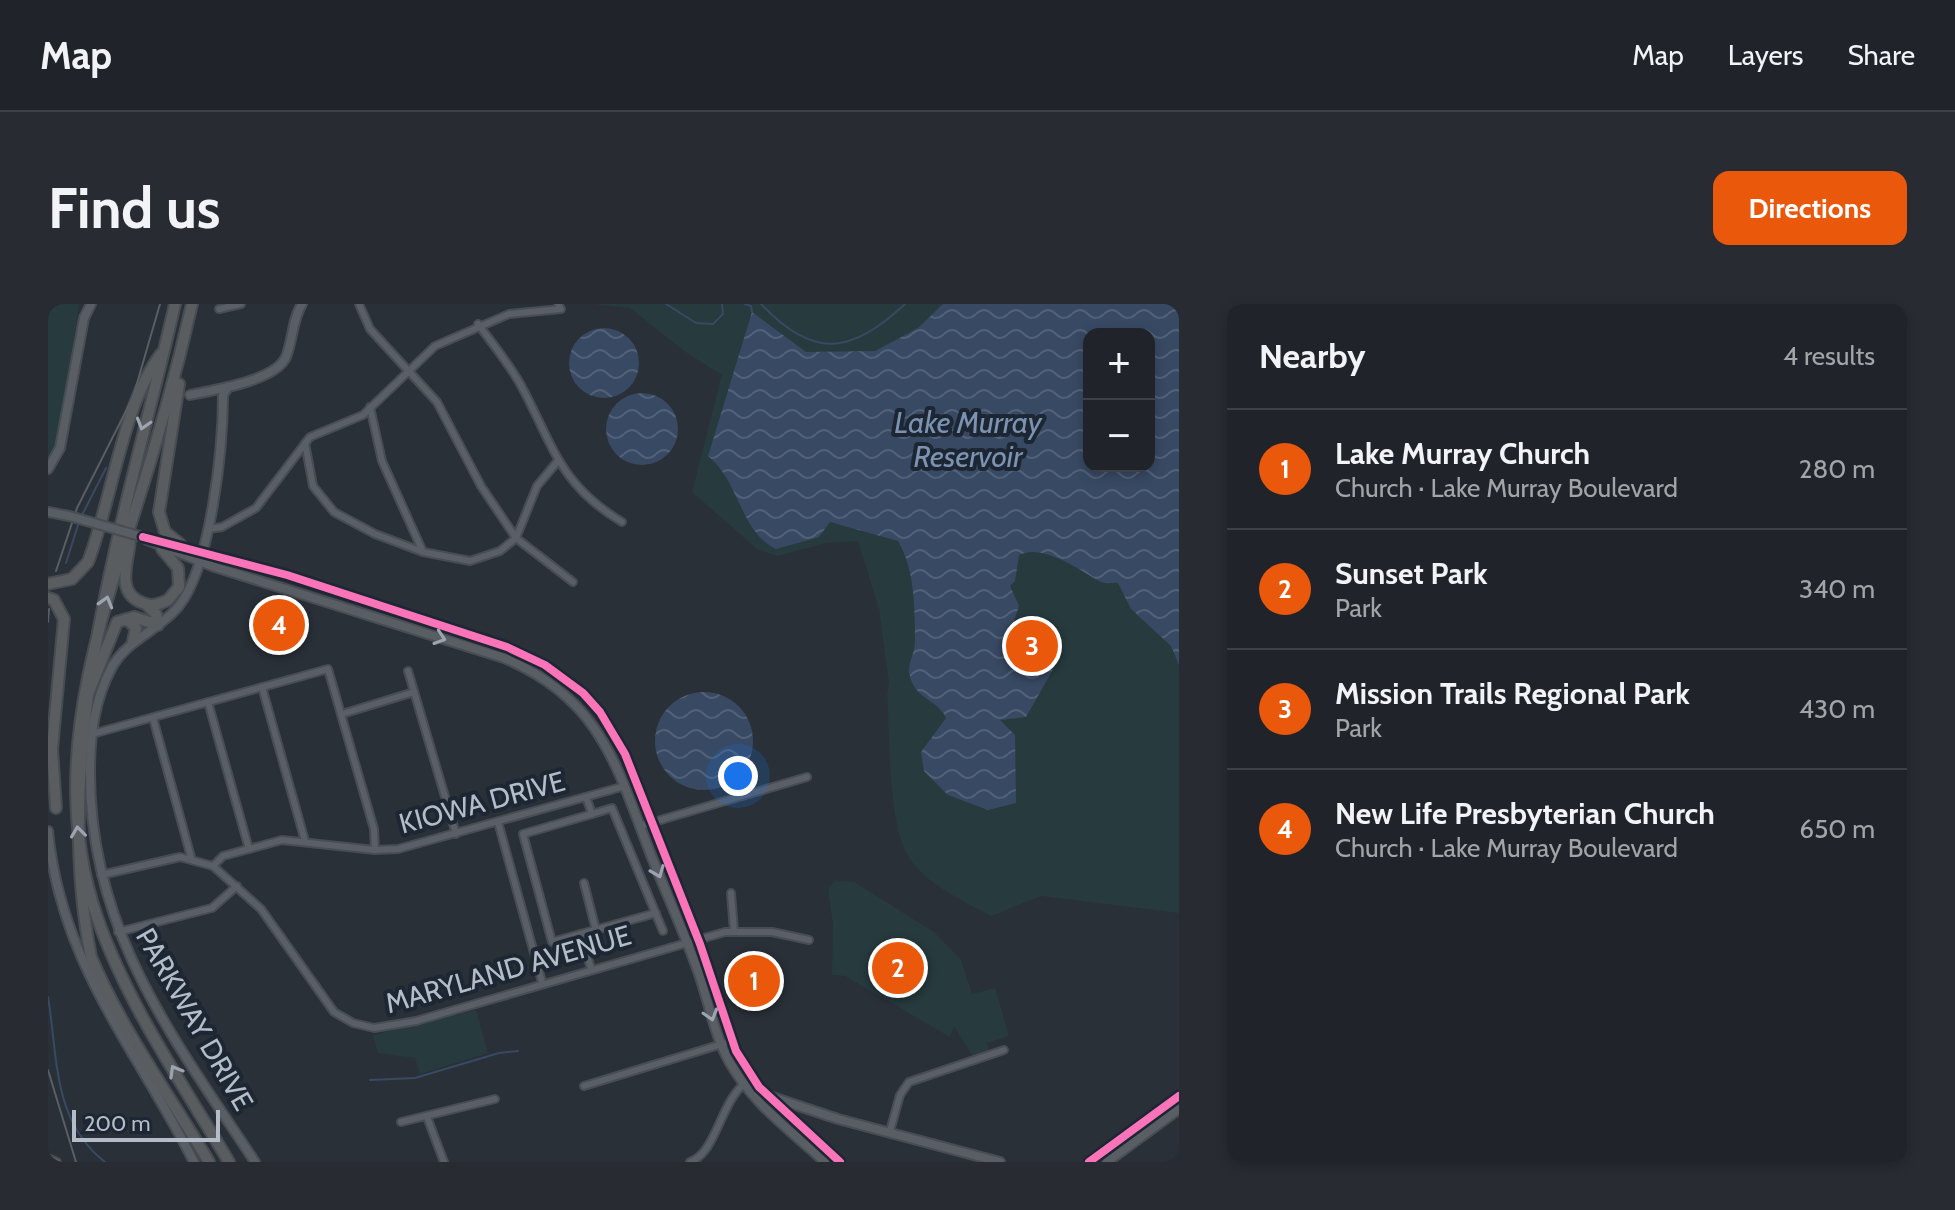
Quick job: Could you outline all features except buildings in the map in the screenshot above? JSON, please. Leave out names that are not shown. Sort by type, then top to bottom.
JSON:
[{"type":"highway","points":[[94,588],[165,349],[175,304]]},
{"type":"highway","points":[[180,544],[165,532],[159,512],[192,304]]},
{"type":"highway","points":[[189,320],[104,605],[81,705],[75,751],[77,827],[96,913],[130,995],[229,1162]]},
{"type":"highway","points":[[52,582],[77,576],[88,562],[139,398],[150,369],[165,349]]},
{"type":"highway","points":[[81,705],[90,693],[111,629],[125,618],[134,617],[158,625],[156,614],[132,597],[125,584],[130,525]]},
{"type":"highway","points":[[146,605],[168,600],[179,587],[178,568],[162,549]]},
{"type":"highway","points":[[48,598],[54,600],[64,619],[52,749],[53,794],[76,911],[91,958],[111,998],[209,1162]]},
{"type":"highway","points":[[125,618],[136,628],[133,641]]},
{"type":"highway","points":[[61,814],[59,768],[73,669]]},
{"type":"highway","points":[[63,839],[63,851]]},
{"type":"main road","points":[[48,469],[60,448],[84,318],[91,304]]},
{"type":"main road","points":[[190,395],[265,375],[281,365],[302,304]]},
{"type":"main road","name":"PARKWAY DRIVE","points":[[228,387],[223,395],[219,472],[203,550],[181,603],[158,625],[133,641],[113,665],[101,688],[92,734],[90,789],[101,875],[118,932],[149,997],[255,1162]]},
{"type":"main road","points":[[49,512],[203,550],[369,601],[507,647],[568,680],[600,712],[617,739],[698,939],[732,1041],[767,1095],[840,1162]]},
{"type":"main road","points":[[143,537],[162,549],[504,658],[561,689],[600,733],[625,786],[687,942],[722,1044],[744,1084],[774,1119],[825,1162]]},
{"type":"main road","points":[[289,588],[290,576]]},
{"type":"main road","points":[[366,613],[369,601]]},
{"type":"main road","points":[[48,831],[66,914],[89,976],[194,1162]]},
{"type":"main road","points":[[767,1095],[819,1113],[1000,1162]]},
{"type":"main road","points":[[1089,1162],[1179,1096]]},
{"type":"main road","points":[[1107,1162],[1179,1109]]},
{"type":"main road","points":[[797,1137],[819,1113]]},
{"type":"street","points":[[219,309],[241,304]]},
{"type":"street","points":[[359,304],[370,329],[437,402],[481,486],[516,538],[549,567],[573,582]]},
{"type":"street","points":[[208,529],[222,527],[256,508],[305,443],[326,428],[363,415],[435,346],[478,324],[509,314],[560,307]]},
{"type":"street","points":[[478,324],[516,377],[557,462],[580,491],[622,522]]},
{"type":"street","points":[[370,407],[382,461],[423,552]]},
{"type":"street","points":[[305,443],[310,479],[329,507],[375,534],[423,552],[470,561],[500,551],[516,538],[537,486],[557,462]]},
{"type":"street","points":[[92,734],[328,669],[374,829],[375,850]]},
{"type":"street","points":[[408,671],[456,834]]},
{"type":"street","points":[[262,687],[305,841]]},
{"type":"street","points":[[342,714],[414,692]]},
{"type":"street","points":[[208,702],[249,849]]},
{"type":"street","points":[[101,875],[191,857],[153,718]]},
{"type":"street","points":[[640,826],[807,777]]},
{"type":"street","name":"KIOWA DRIVE","points":[[213,866],[223,856],[282,840],[375,850],[414,846],[625,786]]},
{"type":"street","points":[[586,797],[592,814]]},
{"type":"street","points":[[656,913],[552,942],[523,834],[612,808],[656,913],[663,931]]},
{"type":"street","points":[[498,822],[542,982]]},
{"type":"street","name":"MARYLAND AVENUE","points":[[191,857],[213,866],[277,928],[329,1007],[360,1025],[381,1028],[416,1021],[591,968],[734,931],[772,932],[809,940]]},
{"type":"street","points":[[584,883],[596,930]]},
{"type":"street","points":[[118,932],[212,908],[237,886]]},
{"type":"street","points":[[731,893],[734,931]]},
{"type":"street","points":[[522,905],[541,901]]},
{"type":"street","points":[[580,934],[591,968]]},
{"type":"street","points":[[584,1086],[732,1041]]},
{"type":"street","points":[[890,1131],[900,1095],[909,1082],[1004,1050]]},
{"type":"street","points":[[690,1162],[701,1157],[723,1110],[744,1084]]},
{"type":"street","points":[[401,1122],[495,1099]]},
{"type":"street","points":[[427,1117],[444,1162]]},
{"type":"street","points":[[48,1158],[57,1162]]},
{"type":"green space","points":[[48,304],[79,304],[64,408],[53,455],[48,459]]},
{"type":"green space","points":[[592,304],[1179,304],[1179,913],[1041,896],[991,916],[933,883],[914,865],[896,821],[887,695],[889,683],[879,609],[858,541],[826,543],[778,556],[757,549],[692,492],[722,375],[684,351],[630,308]]},
{"type":"green space","points":[[835,881],[854,882],[934,932],[961,960],[972,994],[995,988],[1009,1036],[987,1043],[989,1051],[973,1057],[954,1026],[950,1037],[845,976],[832,975],[833,924],[828,889]]},
{"type":"green space","points":[[476,1010],[488,1053],[420,1074],[415,1058],[378,1053],[373,1035]]},
{"type":"water","name":"Lake Murray Reservoir","points":[[943,304],[1179,304],[1179,665],[1171,646],[1131,609],[1118,583],[1102,582],[1039,552],[1019,555],[1015,581],[1010,586],[1019,606],[1010,632],[1012,635],[1020,627],[1031,626],[1055,666],[1026,717],[1000,720],[1015,735],[1016,803],[988,810],[948,795],[924,771],[921,752],[946,718],[915,688],[909,672],[915,643],[914,603],[908,564],[898,541],[830,522],[819,537],[776,549],[755,531],[727,478],[708,456],[752,312],[806,352],[875,351],[918,328]]},
{"type":"water","points":[[611,328],[633,343],[639,363],[637,377],[629,388],[618,396],[597,398],[579,388],[571,377],[569,356],[579,338],[590,330]]},
{"type":"water","points":[[635,393],[649,393],[668,403],[678,422],[678,436],[668,455],[649,465],[635,465],[616,455],[606,436],[606,422],[616,403]]},
{"type":"water","points":[[704,692],[723,696],[738,707],[749,722],[753,741],[749,760],[738,775],[723,786],[704,790],[685,786],[670,775],[659,760],[655,741],[659,722],[670,707],[685,696]]},
{"type":"waterway","points":[[666,304],[696,323],[713,324],[723,314],[722,304]]},
{"type":"waterway","points":[[745,304],[751,306],[752,312]]},
{"type":"waterway","points":[[761,304],[798,335],[833,344],[867,333],[905,304]]},
{"type":"waterway","points":[[81,517],[106,468]]},
{"type":"waterway","points":[[66,563],[79,522]]},
{"type":"waterway","points":[[48,997],[56,1064],[66,1107],[88,1146],[105,1162]]},
{"type":"waterway","points":[[370,1080],[415,1078],[499,1053],[518,1051]]},
{"type":"tram line","points":[[56,571],[77,508],[133,397],[160,304]]},
{"type":"tram line","points":[[48,622],[49,609]]},
{"type":"tram line","points":[[48,1070],[76,1162]]},
{"type":"cycle path","points":[[143,537],[287,575],[507,647],[545,665],[583,693],[600,712],[625,754],[700,944],[736,1051],[759,1087],[840,1162]]},
{"type":"cycle path","points":[[1089,1162],[1179,1096]]},
{"type":"place","name":"New Life Presbyterian Church","points":[[279,625]]},
{"type":"place","name":"Mission Trails Regional Park","points":[[1032,646]]},
{"type":"place","name":"Sunset Park","points":[[898,968]]},
{"type":"place","name":"Lake Murray Church","points":[[754,981]]}]
